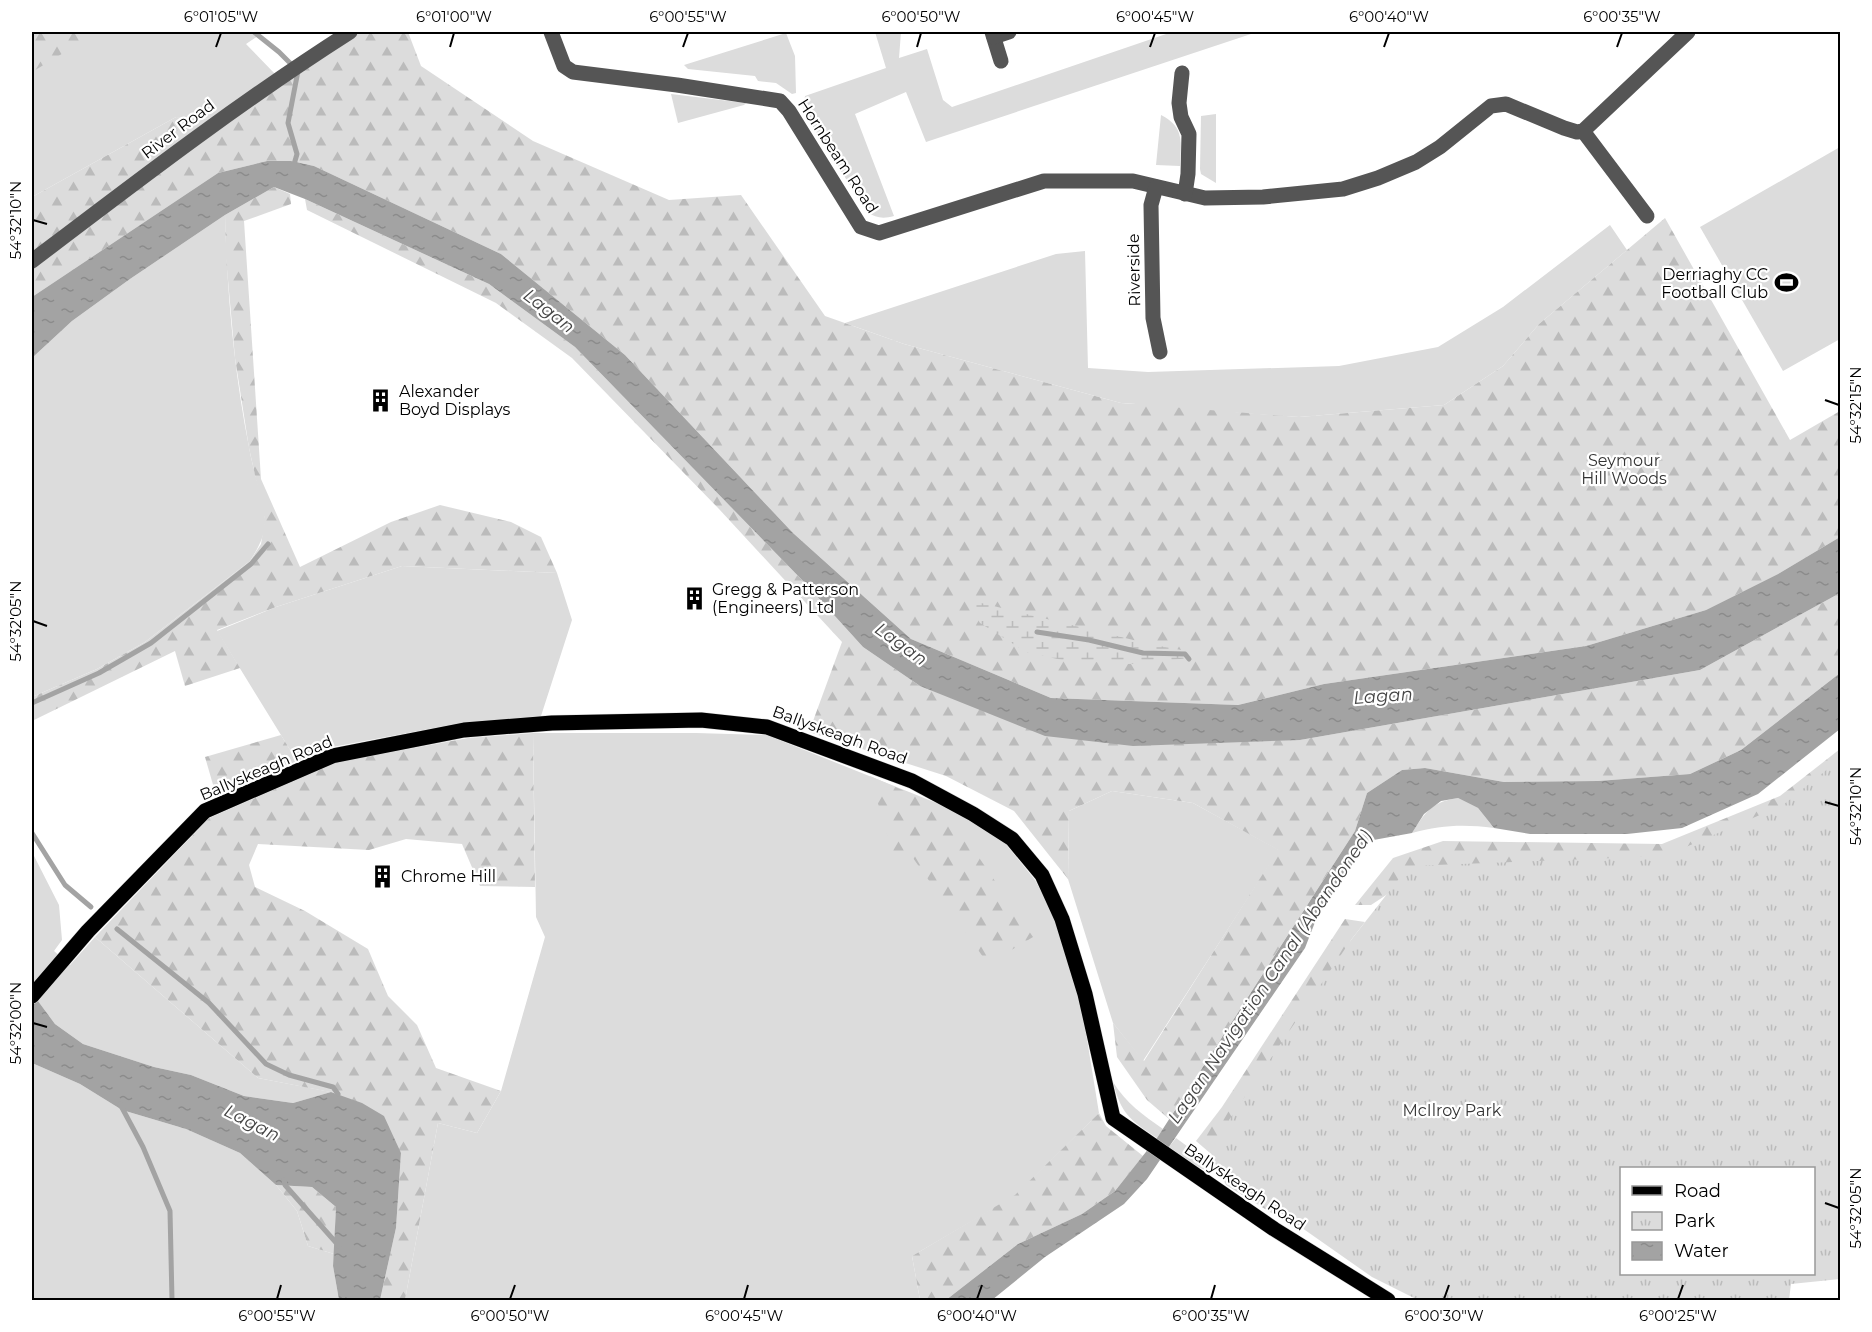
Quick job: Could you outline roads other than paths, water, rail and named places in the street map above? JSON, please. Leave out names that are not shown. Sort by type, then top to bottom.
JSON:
[{"type":"main road","name":"Ballyskeagh Road","points":[[32,996],[88,931],[205,811],[332,756],[464,730],[552,723],[701,720],[767,726],[912,781],[1012,839],[1042,875],[1062,919],[1085,994],[1113,1118],[1378,1298]]},
{"type":"street","name":"River Road","points":[[32,261],[215,123],[350,32]]},
{"type":"street","name":"Hornbeam Road","points":[[551,32],[564,66],[573,72],[780,100],[861,227],[879,233],[1044,181],[1133,181],[1205,198],[1263,197],[1343,189],[1416,162],[1440,147],[1491,106],[1506,104],[1564,128],[1577,132],[1583,131]]},
{"type":"street","points":[[1001,61],[993,34],[1009,32]]},
{"type":"street","points":[[1647,216],[1583,131],[1688,32]]},
{"type":"street","points":[[1182,73],[1179,103],[1181,117],[1189,134],[1185,194]]},
{"type":"street","name":"Riverside","points":[[1156,187],[1151,205],[1153,318],[1160,352]]},
{"type":"water","name":"Lagan","points":[[267,161],[291,161],[314,166],[501,254],[625,355],[793,533],[911,639],[1051,698],[1238,705],[1324,684],[1586,646],[1706,610],[1778,574],[1840,537],[1840,593],[1700,670],[1300,740],[1133,746],[1045,736],[920,686],[863,647],[804,582],[575,347],[489,284],[305,199],[274,187],[225,215],[130,279],[72,321],[32,358],[32,297],[218,173]]},
{"type":"water","name":"Lagan Navigation Canal (Abandoned)","points":[[1840,673],[1840,729],[1758,794],[1682,828],[1627,834],[1530,834],[1494,828],[1478,808],[1458,798],[1441,801],[1424,814],[1412,833],[1368,841],[1317,917],[1305,948],[1147,1179],[1124,1204],[1045,1257],[992,1300],[946,1300],[1018,1244],[1082,1214],[1115,1191],[1157,1138],[1355,831],[1367,793],[1402,770],[1425,768],[1504,782],[1598,781],[1690,774],[1741,750]]},
{"type":"water","name":"Lagan","points":[[32,996],[55,1024],[83,1044],[154,1067],[191,1075],[244,1096],[293,1103],[331,1092],[362,1103],[384,1116],[401,1153],[396,1228],[380,1300],[339,1300],[333,1266],[336,1207],[312,1187],[276,1185],[240,1153],[186,1129],[122,1110],[80,1084],[32,1063]]},
{"type":"waterway","points":[[254,32],[298,71],[288,123],[297,154],[293,168]]},
{"type":"waterway","points":[[32,703],[99,673],[151,643],[251,564],[268,544]]},
{"type":"waterway","points":[[1037,632],[1089,640],[1143,653],[1185,654],[1189,659]]},
{"type":"waterway","points":[[32,833],[65,885],[91,907]]},
{"type":"waterway","points":[[117,929],[209,1003],[266,1064],[289,1075],[333,1087],[338,1094]]},
{"type":"waterway","points":[[120,1104],[143,1147],[170,1211],[172,1300]]},
{"type":"waterway","points":[[284,1180],[285,1185],[339,1246]]},
{"type":"place","name":"Derriaghy CC Football Club","points":[[1786,283]]},
{"type":"place","name":"Alexander Boyd Displays","points":[[381,400]]},
{"type":"place","name":"Gregg & Patterson (Engineers) Ltd","points":[[694,598]]},
{"type":"place","name":"Chrome Hill","points":[[383,876]]},
{"type":"park label","name":"Seymour Hill Woods","points":[[1624,469]]},
{"type":"park label","name":"McIlroy Park","points":[[1452,1110]]}]
